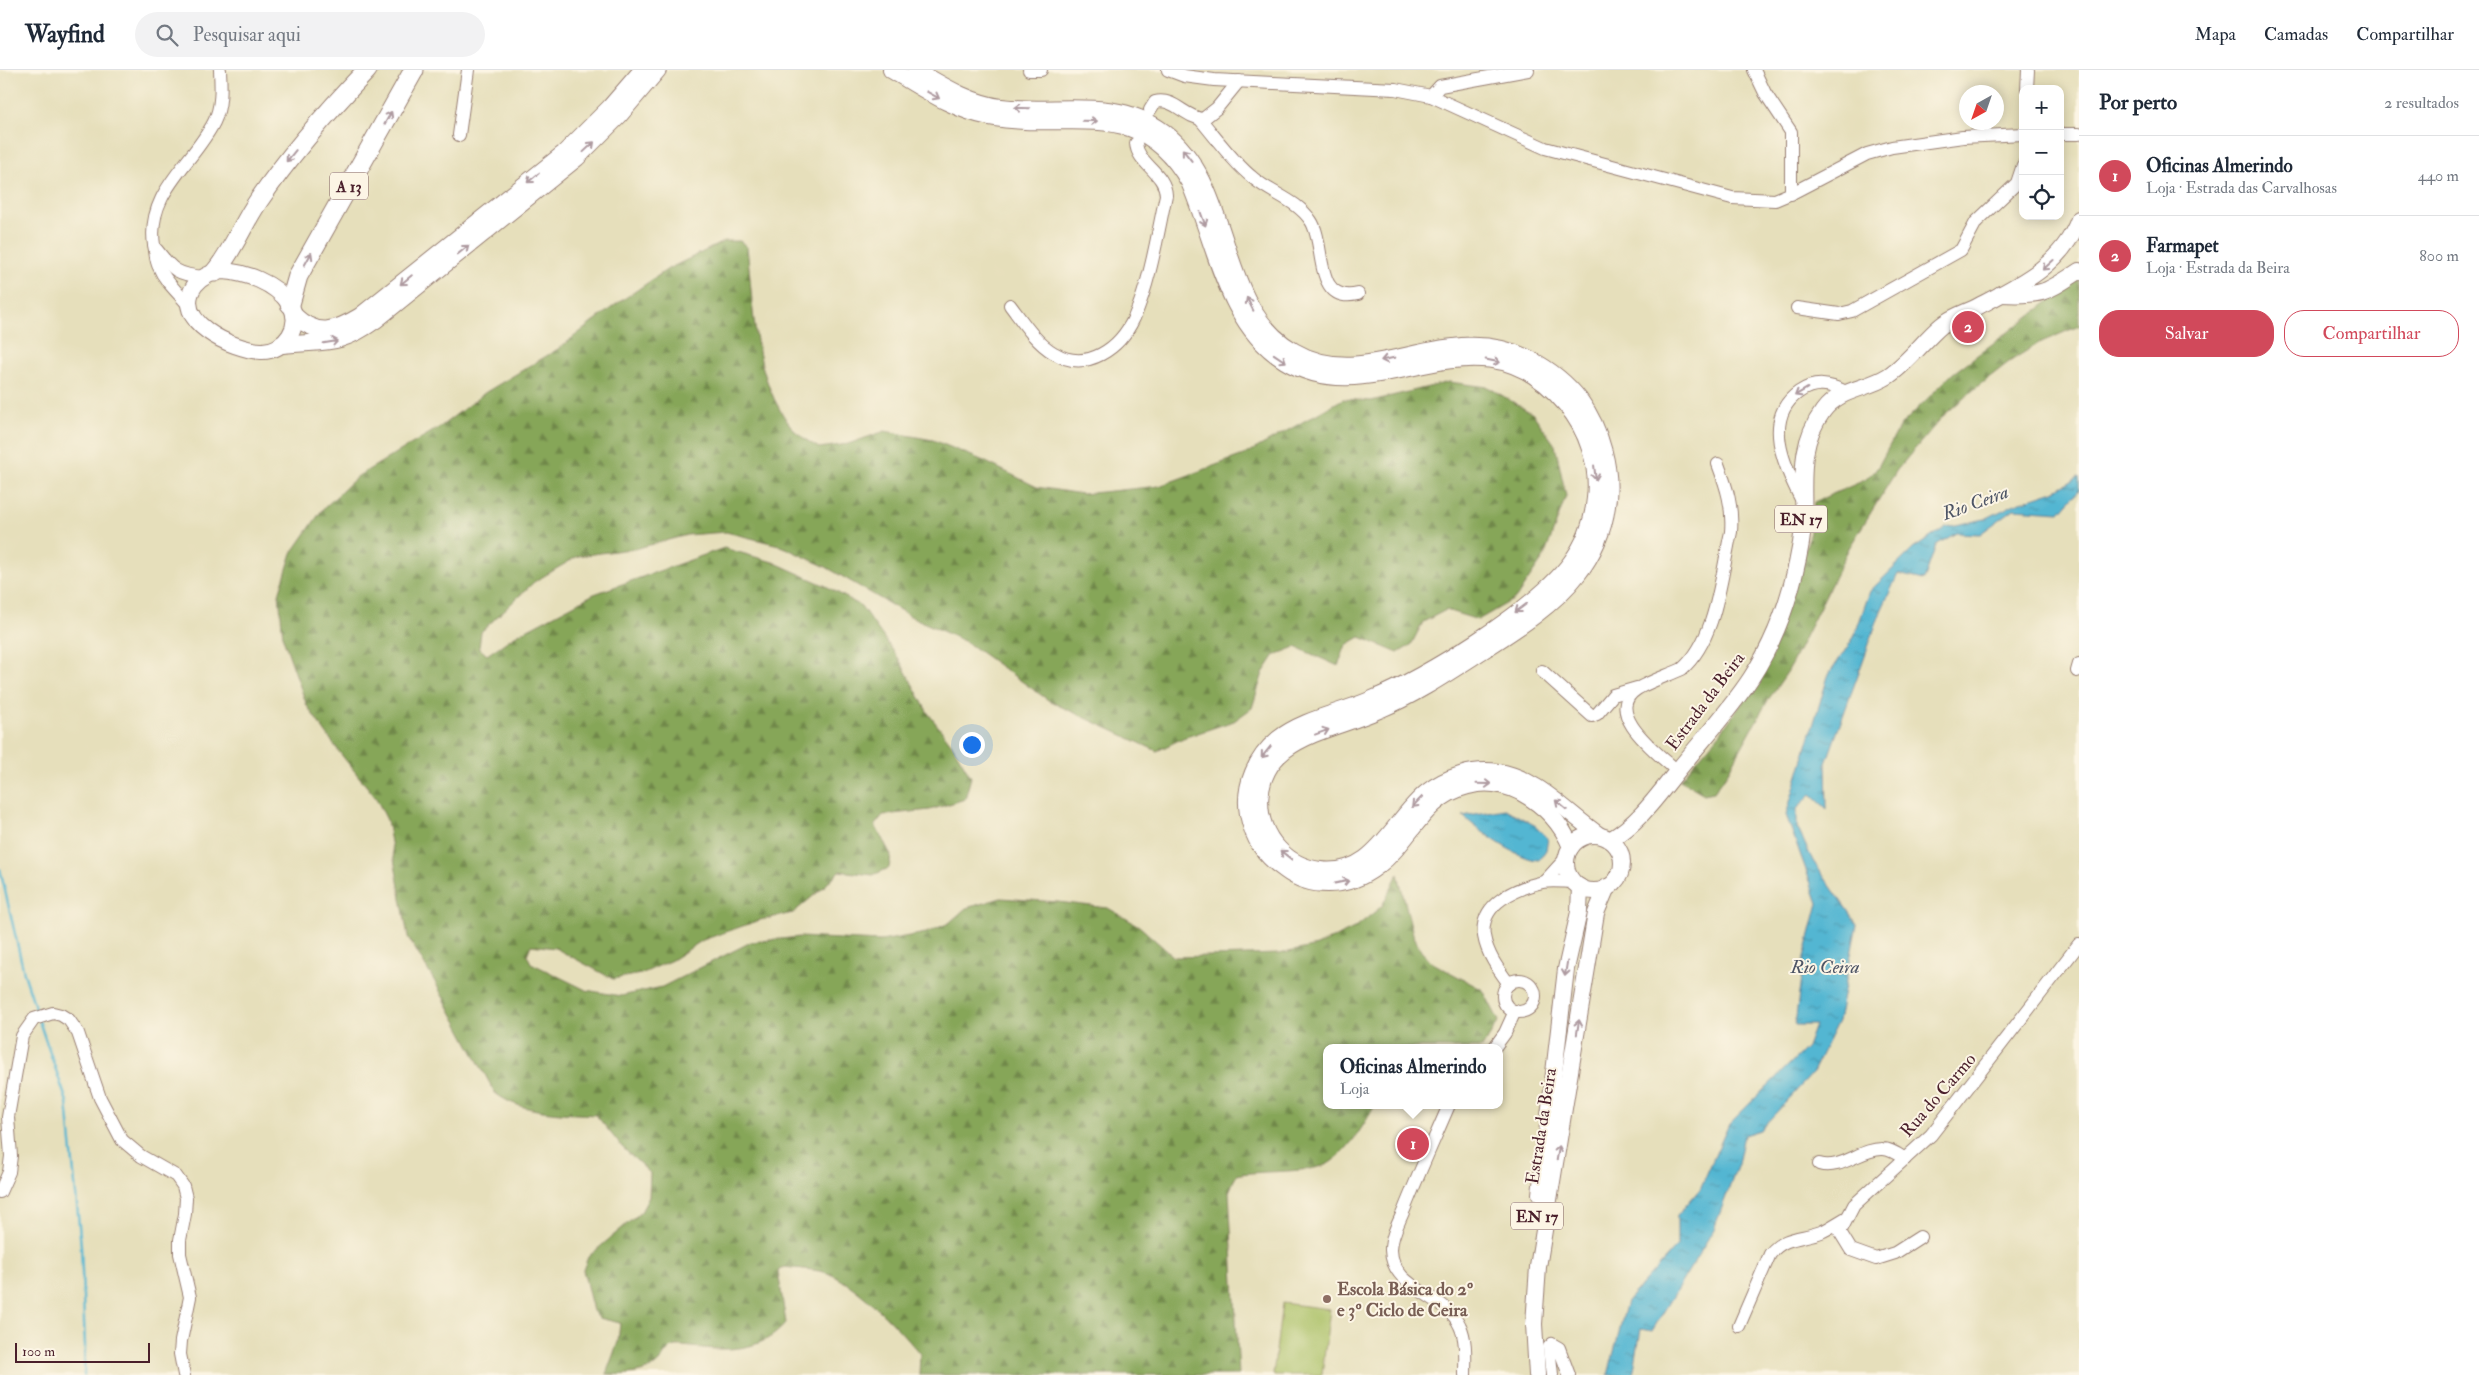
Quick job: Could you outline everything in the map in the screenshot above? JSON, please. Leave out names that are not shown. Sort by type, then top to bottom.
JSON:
[{"type":"highway","points":[[209,274],[226,257],[250,214],[280,170],[322,118],[367,70]]},
{"type":"highway","name":"A 13","points":[[292,310],[298,276],[414,70]]},
{"type":"main road","points":[[642,70],[610,107],[564,153],[360,316],[339,327],[320,330],[304,324],[276,291],[256,279],[238,273],[209,274],[191,292],[189,306],[196,320],[212,334],[230,344],[251,350],[269,351],[282,345],[335,342],[354,335],[376,320],[577,158],[608,128],[658,70]]},
{"type":"main road","points":[[891,70],[951,104],[987,117],[1026,122],[1103,121],[1126,126],[1156,142],[1172,156],[1189,182],[1231,294],[1243,320],[1266,347],[1296,368],[1326,377],[1357,378],[1444,360],[1486,359],[1510,365],[1532,375],[1561,399],[1578,422],[1584,434],[1593,459],[1596,484],[1592,520],[1582,544],[1571,563],[1552,583],[1527,604],[1443,661],[1375,698],[1282,736],[1267,749],[1255,766],[1249,786],[1247,806],[1256,839],[1269,859],[1300,879],[1322,884],[1334,884],[1356,879],[1376,868],[1392,852],[1432,804],[1450,792],[1479,784],[1504,786],[1536,802],[1558,822],[1568,853],[1566,867],[1577,885],[1589,890],[1607,887],[1618,876],[1622,862],[1618,850],[1545,792],[1522,779],[1493,771],[1472,772],[1443,782],[1426,792],[1365,860],[1343,869],[1325,870],[1295,862],[1277,848],[1265,830],[1259,806],[1267,772],[1287,749],[1309,736],[1375,712],[1434,681],[1516,628],[1552,601],[1576,576],[1599,537],[1605,520],[1609,488],[1599,438],[1592,420],[1574,393],[1563,381],[1536,362],[1510,351],[1482,345],[1448,346],[1348,366],[1325,363],[1301,355],[1280,342],[1255,314],[1241,285],[1201,176],[1186,153],[1160,129],[1136,116],[1108,109],[1008,108],[987,104],[959,94],[916,70]]},
{"type":"main road","name":"Estrada da Beira","points":[[1604,838],[1627,828],[1651,804],[1751,678],[1767,650],[1781,617],[1796,567],[1802,539],[1804,455],[1808,439],[1824,409],[1835,398],[1846,392],[1888,376],[1944,323],[2042,271],[2058,256],[2074,231],[2079,219]]},
{"type":"main road","points":[[2001,294],[2028,296],[2050,290],[2079,272]]},
{"type":"main road","points":[[2028,296],[2030,276]]},
{"type":"main road","points":[[282,345],[291,334],[292,310]]},
{"type":"main road","name":"Estrada da Beira","points":[[1622,862],[1651,804]]},
{"type":"main road","points":[[1568,853],[1583,837],[1604,838]]},
{"type":"main road","name":"Estrada da Beira","points":[[1528,1375],[1526,1290],[1542,1182],[1566,970],[1577,921],[1577,885]]},
{"type":"main road","name":"Estrada da Beira","points":[[1537,1375],[1534,1324],[1537,1281],[1594,924],[1598,905],[1607,887]]},
{"type":"street","points":[[189,306],[159,268],[153,226],[159,202],[166,188],[197,150],[214,121],[219,104],[220,70]]},
{"type":"street","points":[[459,135],[468,70]]},
{"type":"street","points":[[1029,70],[1041,70]]},
{"type":"street","points":[[1168,70],[1184,76],[1239,81],[1395,89],[1430,96],[1545,148],[1732,198],[1775,200],[1793,193],[1867,154],[1892,147],[1971,136],[2019,134]]},
{"type":"street","points":[[1430,96],[1440,86],[1528,70]]},
{"type":"street","points":[[1754,70],[1765,93],[1791,132],[1793,193]]},
{"type":"street","points":[[2027,85],[2028,70]]},
{"type":"street","points":[[1200,119],[1206,118],[1214,111],[1239,81]]},
{"type":"street","points":[[1150,110],[1155,102],[1163,101],[1200,119],[1251,177],[1291,202],[1311,221],[1318,239],[1322,271],[1332,288],[1345,295],[1358,294]]},
{"type":"street","points":[[2064,134],[2079,134]]},
{"type":"street","points":[[1010,305],[1045,346],[1064,358],[1084,361],[1094,358],[1108,351],[1123,336],[1134,317],[1147,282],[1166,195],[1163,182],[1140,154],[1136,143]]},
{"type":"street","points":[[1797,308],[1839,314],[1852,311],[1961,250],[1976,222],[2017,183],[2020,175]]},
{"type":"street","points":[[155,248],[164,262],[177,271],[209,274]]},
{"type":"street","points":[[1802,499],[1790,478],[1783,457],[1777,429],[1780,415],[1788,400],[1805,388],[1820,384],[1833,386],[1846,392]]},
{"type":"street","points":[[1542,671],[1592,716],[1597,714],[1613,695],[1637,688],[1682,669],[1694,656],[1707,632],[1731,532],[1732,516],[1729,493],[1718,464]]},
{"type":"street","points":[[1637,688],[1625,701],[1626,716],[1643,738],[1677,771]]},
{"type":"street","points":[[1545,881],[1568,853]]},
{"type":"street","points":[[1509,984],[1496,966],[1486,945],[1484,934],[1485,920],[1492,908],[1504,897],[1545,881],[1577,885]]},
{"type":"street","name":"Rua do Carmo","points":[[1846,1218],[1854,1205],[1932,1135],[2079,944]]},
{"type":"street","points":[[1517,980],[1526,981],[1535,991],[1535,1001],[1530,1008],[1515,1011],[1510,1009],[1504,1000],[1505,989],[1509,984],[1517,980]]},
{"type":"street","points":[[1497,1044],[1505,1033],[1515,1011]]},
{"type":"street","points":[[0,1192],[9,1172],[11,1156],[8,1117],[22,1036],[34,1018],[52,1013],[61,1015],[69,1020],[78,1033],[100,1098],[122,1140],[141,1156],[176,1176],[183,1186],[186,1198],[180,1254],[190,1297],[181,1341],[180,1354],[184,1375]]},
{"type":"street","points":[[1447,1109],[1396,1230],[1391,1250],[1396,1269],[1403,1277],[1454,1315],[1464,1339],[1464,1375]]},
{"type":"street","points":[[1819,1164],[1828,1167],[1874,1150],[1885,1148],[1905,1159]]},
{"type":"street","points":[[1846,1218],[1840,1232],[1851,1250],[1876,1260],[1895,1253],[1920,1236]]},
{"type":"street","points":[[1739,1326],[1770,1254],[1776,1246],[1802,1235],[1820,1232],[1846,1218]]},
{"type":"street","points":[[1552,1375],[1549,1346],[1552,1344],[1559,1348],[1568,1375]]},
{"type":"green space","points":[[725,241],[740,241],[747,247],[757,343],[770,389],[780,410],[794,430],[819,448],[848,444],[885,431],[933,440],[984,461],[1037,487],[1082,494],[1159,486],[1246,454],[1343,399],[1371,401],[1449,382],[1488,387],[1533,414],[1555,445],[1566,496],[1544,557],[1516,598],[1478,620],[1446,610],[1423,622],[1411,645],[1398,653],[1360,637],[1346,645],[1338,666],[1296,647],[1275,655],[1263,673],[1252,708],[1234,721],[1183,738],[1157,751],[1051,702],[966,642],[910,616],[826,567],[779,545],[726,532],[687,535],[638,548],[578,556],[534,582],[481,632],[479,648],[487,655],[513,637],[594,594],[724,548],[773,562],[826,586],[861,606],[899,659],[928,713],[951,743],[971,777],[965,799],[930,810],[883,815],[875,825],[891,855],[889,868],[873,875],[839,871],[824,887],[793,913],[760,920],[703,940],[672,960],[641,974],[613,979],[555,948],[531,945],[527,955],[531,963],[586,990],[621,996],[662,987],[751,942],[800,937],[881,941],[926,933],[949,923],[966,908],[1001,898],[1108,908],[1139,926],[1174,957],[1279,954],[1317,946],[1356,927],[1382,906],[1398,874],[1413,934],[1421,951],[1431,962],[1483,990],[1499,1021],[1485,1044],[1323,1044],[1323,1109],[1373,1109],[1350,1144],[1338,1157],[1323,1166],[1300,1170],[1236,1175],[1229,1192],[1239,1375],[919,1375],[920,1354],[891,1321],[866,1298],[841,1280],[825,1272],[784,1267],[778,1271],[786,1323],[768,1338],[748,1346],[726,1349],[675,1346],[648,1370],[627,1374],[606,1374],[618,1342],[620,1323],[599,1318],[593,1311],[583,1270],[588,1257],[641,1212],[649,1197],[650,1173],[622,1147],[596,1115],[557,1113],[530,1109],[506,1100],[495,1093],[435,982],[408,937],[387,820],[376,798],[340,753],[307,706],[283,638],[279,594],[292,553],[322,510],[358,476],[440,427],[486,392],[558,349],[615,305],[668,269]]},
{"type":"green space","points":[[2079,279],[2079,326],[2039,343],[2009,362],[1978,386],[1943,416],[1897,470],[1849,548],[1788,671],[1768,700],[1728,772],[1714,792],[1704,794],[1680,780],[1721,732],[1761,677],[1809,538],[1814,502],[1865,480],[1878,467],[1900,426],[1952,374]]},
{"type":"green space","points":[[1282,1303],[1330,1309],[1322,1375],[1273,1375]]},
{"type":"water","name":"Rio Ceira","points":[[2079,477],[2079,490],[2060,512],[2014,509],[1980,534],[1956,533],[1936,545],[1924,580],[1898,574],[1881,611],[1826,763],[1827,809],[1811,794],[1797,809],[1797,827],[1813,861],[1857,924],[1838,1021],[1812,1074],[1760,1130],[1744,1135],[1738,1164],[1714,1229],[1652,1331],[1641,1329],[1633,1375],[1608,1375],[1627,1301],[1677,1246],[1677,1216],[1700,1189],[1729,1124],[1807,1047],[1815,1025],[1795,1025],[1803,962],[1818,903],[1786,815],[1828,676],[1854,637],[1870,591],[1913,549],[1946,527],[1985,519],[2015,504],[2054,491]]},
{"type":"water","points":[[1505,809],[1536,826],[1548,838],[1546,850],[1539,860],[1531,859],[1510,850],[1478,829],[1463,816]]},
{"type":"waterway","points":[[0,869],[24,973],[37,1013]]},
{"type":"waterway","points":[[39,1021],[67,1102],[81,1246],[85,1346],[84,1375]]},
{"type":"place","name":"Farmapet","points":[[1968,327]]},
{"type":"place","name":"Oficinas Almerindo","points":[[1413,1144]]},
{"type":"place","name":"Escola Básica do 2º e 3º Ciclo de Ceira","points":[[1327,1299]]}]
